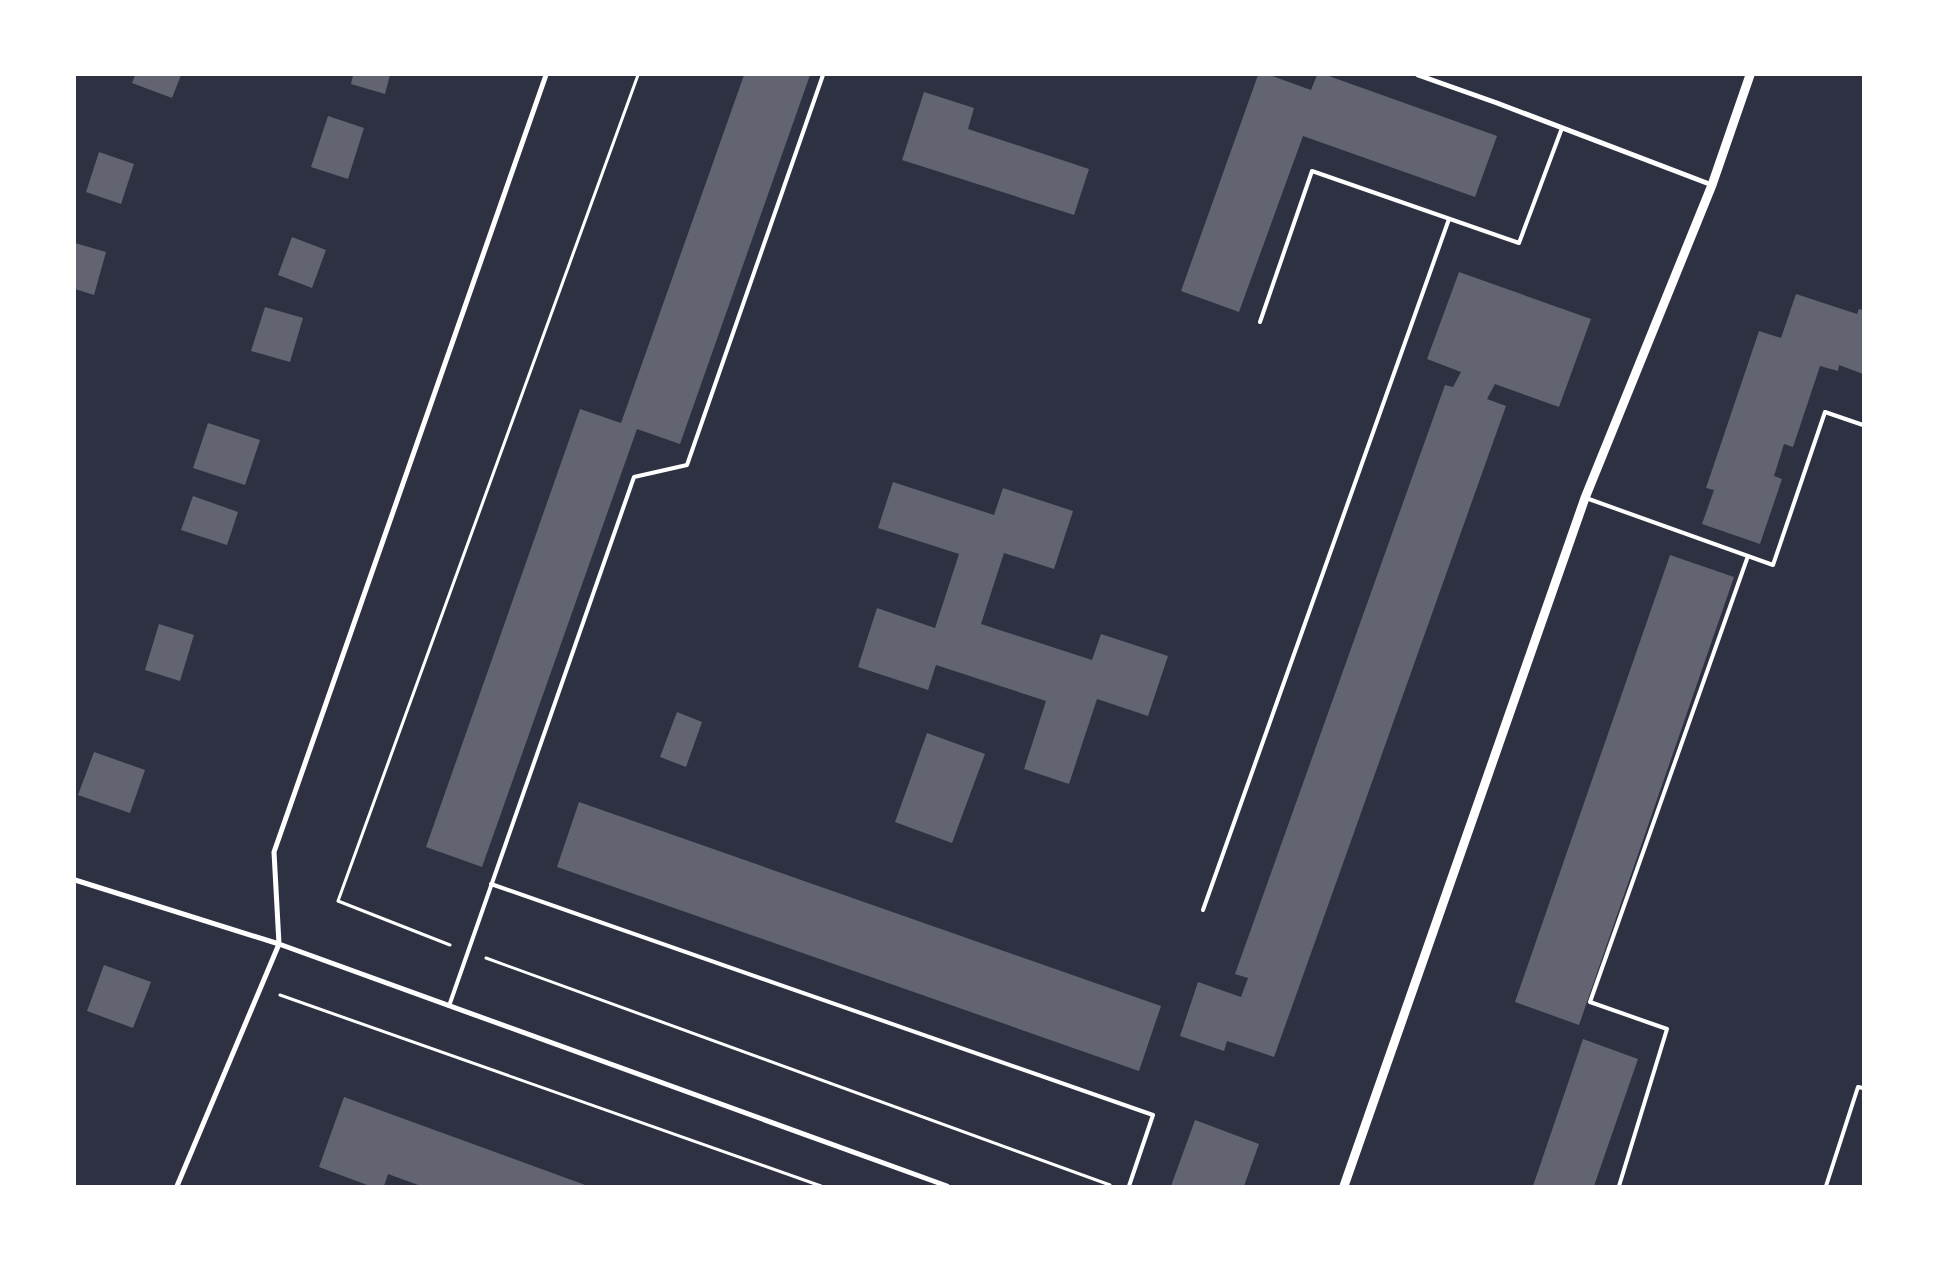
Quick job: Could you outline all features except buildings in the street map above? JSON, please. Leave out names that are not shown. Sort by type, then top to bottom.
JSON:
[{"type":"street","points":[[177,1186],[279,944],[274,852],[546,75]]},
{"type":"street","points":[[1418,75],[1712,185]]},
{"type":"street","points":[[1344,1186],[1585,498],[1712,185],[1750,75]]},
{"type":"street","points":[[75,880],[279,944],[947,1186]]},
{"type":"lane","points":[[449,1006],[634,476],[687,465],[823,75]]},
{"type":"lane","points":[[1260,322],[1312,171],[1519,243],[1562,128]]},
{"type":"lane","points":[[1204,910],[1449,219]]},
{"type":"lane","points":[[1585,498],[1774,565],[1825,412],[1863,425]]},
{"type":"lane","points":[[1619,1186],[1667,1029],[1590,1002],[1748,556]]},
{"type":"lane","points":[[491,884],[1152,1115],[1128,1186]]},
{"type":"lane","points":[[1826,1186],[1858,1087],[1863,1088]]},
{"type":"path","points":[[638,75],[338,901],[468,952],[1113,1186]]},
{"type":"path","points":[[261,988],[821,1186]]}]
